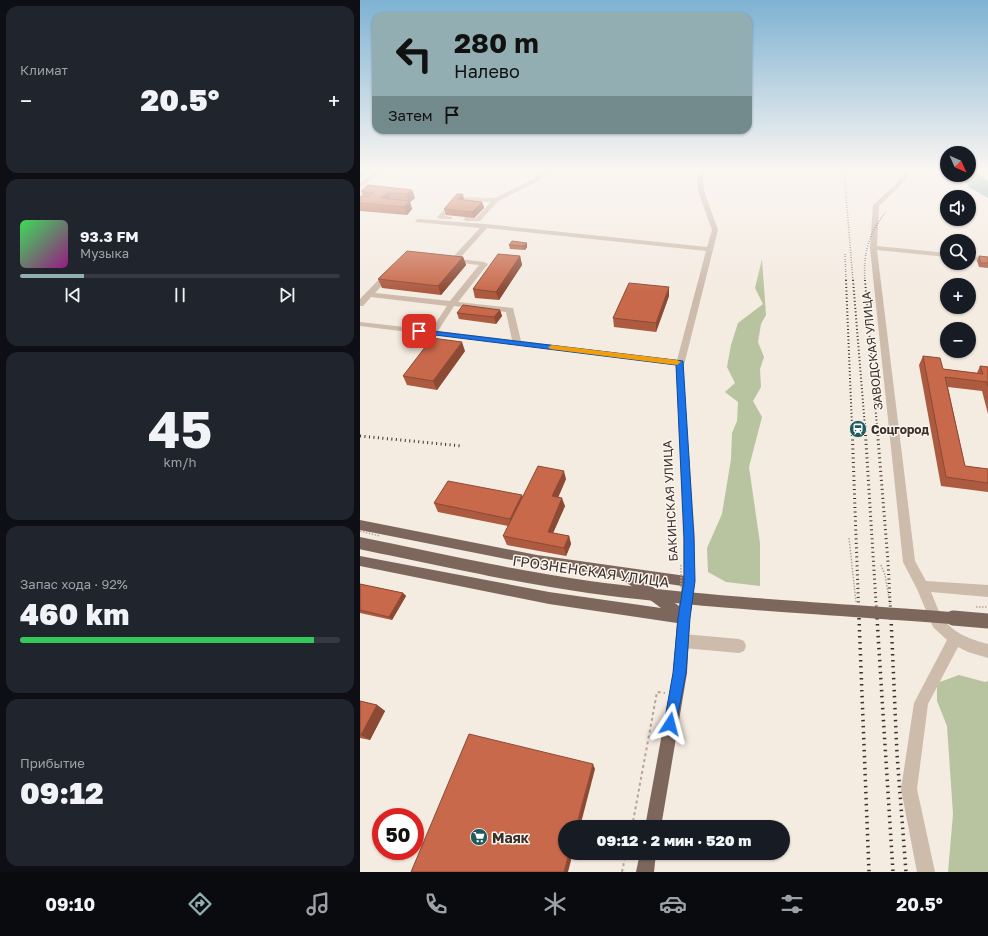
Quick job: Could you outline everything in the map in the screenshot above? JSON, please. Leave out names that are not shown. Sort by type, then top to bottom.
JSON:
[{"type":"main road","points":[[360,525],[537,560],[622,573],[685,586]]},
{"type":"main road","name":"ГРОЗНЕНСКАЯ УЛИЦА","points":[[360,543],[500,574],[673,598],[988,621]]},
{"type":"main road","points":[[360,561],[549,598],[684,618]]},
{"type":"main road","points":[[622,573],[684,618]]},
{"type":"main road","name":"БАКИНСКАЯ УЛИЦА","points":[[654,820],[680,673],[685,586]]},
{"type":"main road","points":[[645,872],[647,860]]},
{"type":"street","points":[[446,211],[440,217],[478,220],[486,211]]},
{"type":"street","name":"БАКИНСКАЯ УЛИЦА","points":[[685,586],[689,538],[679,369],[716,230],[709,211]]},
{"type":"street","name":"ЗАВОДСКАЯ УЛИЦА","points":[[876,211],[873,248],[909,562],[922,586],[938,623],[956,638],[968,645],[988,651]]},
{"type":"street","points":[[418,221],[485,226],[710,249]]},
{"type":"street","points":[[454,260],[485,226]]},
{"type":"street","points":[[873,248],[940,254]]},
{"type":"street","points":[[433,333],[452,304],[484,264],[438,259]]},
{"type":"street","points":[[976,259],[988,260]]},
{"type":"street","points":[[360,304],[396,267]]},
{"type":"street","points":[[369,295],[510,310],[517,343]]},
{"type":"street","points":[[360,324],[680,363]]},
{"type":"street","points":[[922,586],[988,591]]},
{"type":"street","points":[[926,872],[910,789],[910,781],[921,703],[956,638]]},
{"type":"street","points":[[683,641],[739,646]]},
{"type":"path","points":[[360,531],[382,536]]},
{"type":"path","points":[[849,538],[856,604],[849,603]]},
{"type":"path","points":[[681,565],[685,586]]},
{"type":"path","points":[[881,565],[885,575],[891,606],[884,605]]},
{"type":"path","points":[[633,820],[657,692],[667,694]]},
{"type":"path","points":[[622,872],[625,860]]},
{"type":"green space","points":[[762,259],[766,315],[761,324],[758,342],[764,357],[760,369],[761,387],[753,401],[762,417],[749,467],[760,543],[760,586],[726,582],[708,572],[707,548],[722,514],[731,459],[732,433],[737,421],[738,402],[725,392],[735,383],[727,367],[731,345],[738,323],[763,304],[755,288]]},
{"type":"green space","points":[[959,675],[985,682],[988,681],[988,872],[948,872],[953,814],[947,726],[937,701],[937,683]]},
{"type":"building","points":[[512,241],[527,243],[524,246],[509,245]]},
{"type":"building","points":[[407,251],[463,257],[438,286],[378,279]]},
{"type":"building","points":[[498,254],[520,256],[496,292],[473,289]]},
{"type":"building","points":[[979,256],[988,257],[988,263],[981,263]]},
{"type":"building","points":[[629,283],[669,287],[656,323],[613,318]]},
{"type":"building","points":[[463,305],[500,310],[494,317],[457,313]]},
{"type":"building","points":[[432,338],[462,342],[433,381],[403,376]]},
{"type":"building","points":[[923,356],[940,358],[943,369],[983,374],[980,366],[988,367],[988,386],[987,382],[945,377],[965,466],[988,469],[988,483],[946,477]]},
{"type":"building","points":[[538,466],[564,471],[552,496],[562,498],[548,532],[569,536],[564,548],[503,536]]},
{"type":"building","points":[[448,481],[522,495],[510,519],[434,503]]},
{"type":"building","points":[[360,584],[403,593],[389,617],[360,610]]},
{"type":"building","points":[[360,701],[377,705],[361,735],[360,735]]},
{"type":"building","points":[[469,734],[593,764],[578,820],[558,820],[558,860],[567,860],[564,872],[411,872],[416,860],[424,860],[424,841]]},
{"type":"railway","points":[[847,211],[853,281]]},
{"type":"railway","points":[[865,280],[865,262],[868,245],[874,229],[885,213]]},
{"type":"railway","points":[[845,254],[846,281]]},
{"type":"railway","points":[[846,280],[852,427]]},
{"type":"railway","points":[[853,280],[865,427]]},
{"type":"railway","points":[[865,280],[877,427]]},
{"type":"railway","points":[[852,426],[859,619]]},
{"type":"railway","points":[[865,426],[877,619]]},
{"type":"railway","points":[[877,426],[891,619]]},
{"type":"railway","points":[[360,436],[462,446]]},
{"type":"railway","points":[[859,618],[869,872]]},
{"type":"railway","points":[[877,618],[893,872]]},
{"type":"railway","points":[[891,618],[897,754],[906,872]]},
{"type":"slow traffic","points":[[552,347],[677,362]]},
{"type":"place","name":"Соцгород","points":[[858,429]]},
{"type":"place","name":"Маяк","points":[[479,837]]},
{"type":"route","points":[[419,331],[680,363],[679,369],[689,538],[689,581],[684,618],[680,673],[670,724]]}]
